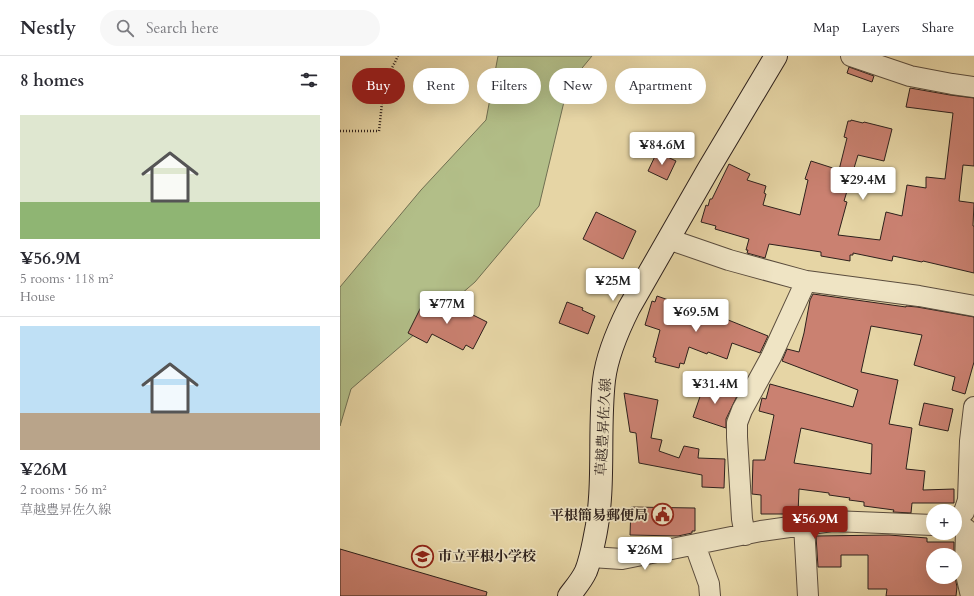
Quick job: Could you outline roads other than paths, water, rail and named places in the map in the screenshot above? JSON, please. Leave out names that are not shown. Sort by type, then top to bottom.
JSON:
[{"type":"main road","name":"草越豊昇佐久線","points":[[569,596],[586,571],[591,557],[598,521],[601,490],[602,399],[604,378],[608,360],[620,327],[668,239],[776,56]]},
{"type":"street","points":[[851,56],[910,76],[952,84],[974,86]]},
{"type":"street","points":[[668,239],[729,260],[806,281],[919,296],[974,306]]},
{"type":"street","points":[[745,535],[742,519],[737,423],[742,410],[771,356],[806,281]]},
{"type":"street","points":[[971,596],[966,570],[963,525],[964,512],[968,500],[970,441],[974,407]]},
{"type":"street","points":[[591,557],[622,559],[745,535],[832,521],[926,525]]},
{"type":"street","points":[[804,525],[808,596]]},
{"type":"street","points":[[695,545],[709,584],[710,596]]},
{"type":"place","name":"平根簡易郵便局","points":[[663,515]]},
{"type":"place","name":"市立平根小学校","points":[[423,556]]}]
